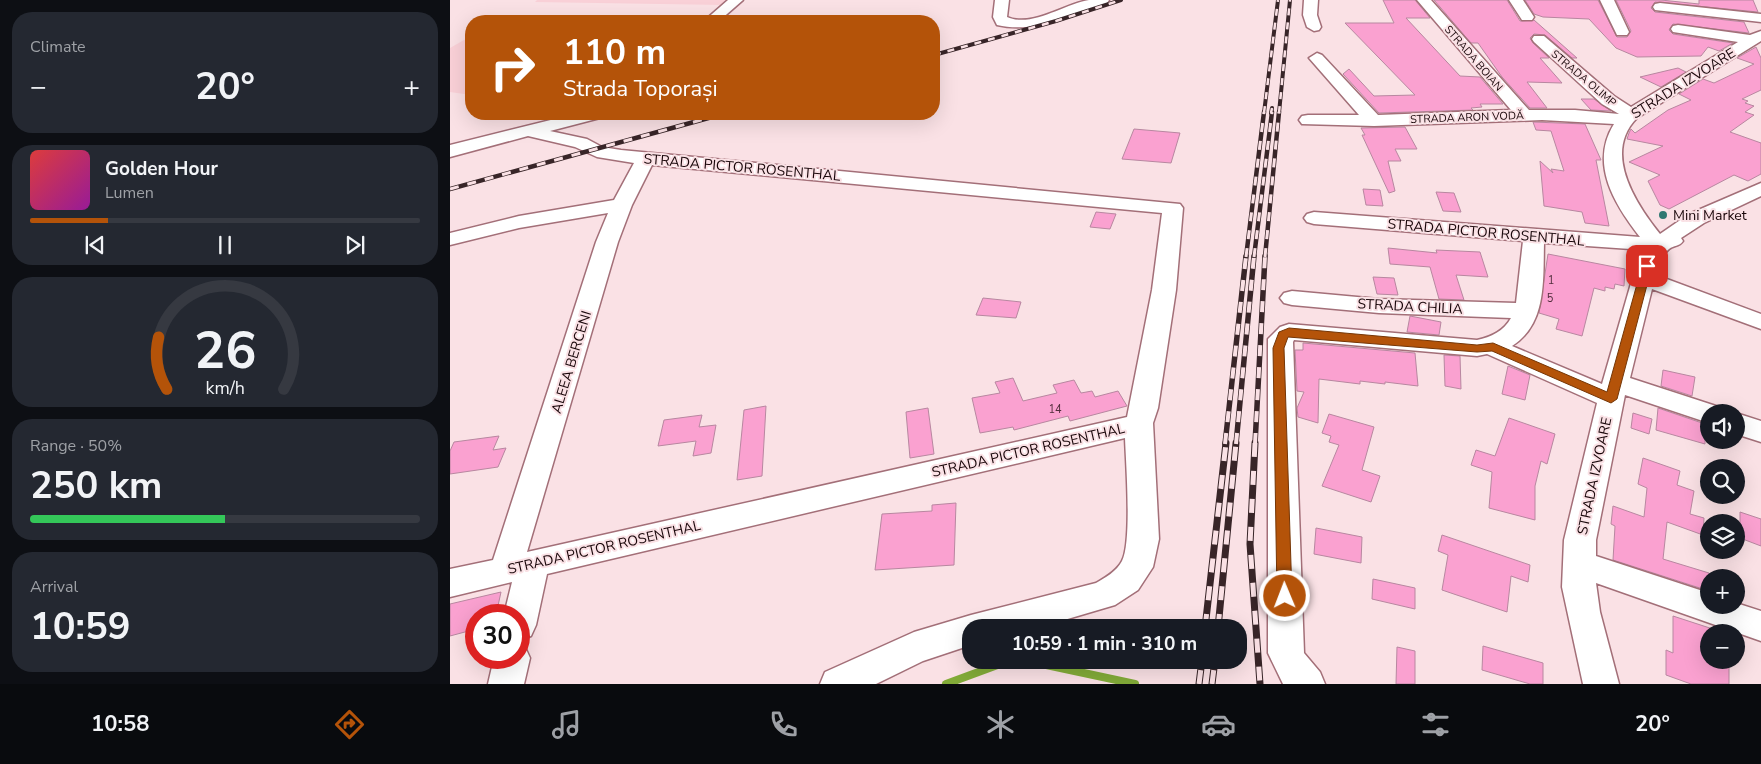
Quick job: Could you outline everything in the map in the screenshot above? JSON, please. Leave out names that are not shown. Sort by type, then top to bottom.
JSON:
[{"type":"street","points":[[718,15],[736,0]]},
{"type":"street","points":[[1002,0],[1000,17],[1002,22],[1022,24],[1046,19],[1083,3],[1102,0]]},
{"type":"street","points":[[1311,0],[1310,15],[1314,27]]},
{"type":"street","name":"STRADA BOIAN","points":[[1424,0],[1524,115]]},
{"type":"street","points":[[1516,0],[1527,17]]},
{"type":"street","points":[[1607,0],[1622,32]]},
{"type":"street","points":[[1711,0],[1761,5]]},
{"type":"street","points":[[1660,7],[1761,18]]},
{"type":"street","points":[[1678,30],[1756,38]]},
{"type":"street","name":"STRADA IZVOARE","points":[[1601,684],[1583,612],[1578,563],[1584,514],[1613,390],[1647,266],[1658,246],[1636,217],[1613,174],[1612,158],[1616,138],[1628,117],[1756,38]]},
{"type":"street","name":"STRADA OLIMP","points":[[1539,40],[1628,117]]},
{"type":"street","points":[[1317,58],[1374,121]]},
{"type":"street","name":"STRADA ARON VODĂ","points":[[1308,120],[1374,121],[1524,115],[1628,117]]},
{"type":"street","name":"STRADA PICTOR ROSENTHAL","points":[[450,150],[571,120]]},
{"type":"street","points":[[582,143],[598,120]]},
{"type":"street","name":"STRADA PICTOR ROSENTHAL","points":[[450,582],[1124,429],[1139,423],[1144,408],[1164,290],[1173,208],[646,159],[592,150],[582,143],[528,131]]},
{"type":"street","name":"ALEEA BERCENI","points":[[519,604],[519,566],[607,242],[622,205],[646,159]]},
{"type":"street","points":[[1658,246],[1691,222],[1761,189]]},
{"type":"street","points":[[450,239],[519,222],[622,205]]},
{"type":"street","points":[[1658,246],[1761,208]]},
{"type":"street","name":"STRADA PICTOR ROSENTHAL","points":[[1314,218],[1658,246]]},
{"type":"street","points":[[1299,675],[1286,653],[1280,339],[1289,332],[1477,348],[1493,347],[1505,342],[1514,334],[1528,311],[1534,236]]},
{"type":"street","points":[[1644,278],[1761,322]]},
{"type":"street","name":"STRADA CHILIA","points":[[1292,298],[1379,306],[1528,311]]},
{"type":"street","points":[[1493,347],[1613,390],[1700,412]]},
{"type":"street","points":[[1014,619],[1103,595],[1122,586],[1135,571],[1142,554],[1143,539],[1139,423]]},
{"type":"street","points":[[1745,426],[1761,432]]},
{"type":"street","points":[[1578,563],[1761,626]]},
{"type":"street","points":[[838,684],[914,648],[962,633]]},
{"type":"street","points":[[506,684],[509,669]]},
{"type":"shaded area","points":[[537,0],[729,0],[722,5],[535,2]]},
{"type":"shaded area","points":[[465,39],[465,94],[450,92],[450,48]]},
{"type":"building","points":[[1383,0],[1415,0],[1430,18],[1406,18],[1460,76],[1480,77],[1503,104],[1480,104],[1482,107],[1471,108],[1473,110],[1379,113],[1343,74],[1349,69],[1374,96],[1415,95],[1345,23],[1394,23]]},
{"type":"building","points":[[1434,0],[1507,0],[1520,21],[1534,20],[1577,58],[1572,58],[1545,35],[1534,34],[1530,38],[1549,58],[1540,58],[1562,83],[1527,82],[1547,108],[1530,108],[1502,77],[1478,43],[1471,43]]},
{"type":"building","points":[[1525,0],[1598,0],[1617,37],[1627,37],[1631,31],[1616,0],[1661,0],[1699,4],[1699,0],[1753,0],[1758,12],[1655,2],[1651,8],[1655,12],[1744,22],[1749,33],[1673,24],[1669,30],[1673,34],[1733,43],[1719,51],[1708,47],[1701,56],[1637,57],[1616,48],[1589,19],[1543,17],[1534,14]]},
{"type":"building","points":[[1756,47],[1761,58],[1761,90],[1742,99],[1748,101],[1745,103],[1754,106],[1745,112],[1754,115],[1730,132],[1761,143],[1761,174],[1748,181],[1734,175],[1669,209],[1660,205],[1648,181],[1660,175],[1629,162],[1663,146],[1627,139],[1631,129],[1635,133],[1668,110],[1691,100],[1679,94],[1703,79],[1714,83],[1754,64],[1737,58]]},
{"type":"building","points":[[1678,68],[1686,72],[1661,87],[1640,77]]},
{"type":"building","points":[[1581,99],[1594,99],[1611,111],[1591,110]]},
{"type":"building","points":[[1533,122],[1585,124],[1601,160],[1596,160],[1609,226],[1585,223],[1582,212],[1544,206],[1540,161],[1553,173],[1551,169],[1564,171],[1551,131],[1536,130]]},
{"type":"building","points":[[1405,127],[1417,149],[1395,149],[1401,161],[1388,161],[1395,191],[1389,193],[1362,135],[1365,135],[1361,128]]},
{"type":"building","points":[[1134,129],[1180,133],[1171,163],[1122,159]]},
{"type":"building","points":[[1363,189],[1380,190],[1383,206],[1366,205]]},
{"type":"building","points":[[1436,192],[1454,193],[1461,212],[1443,211]]},
{"type":"building","points":[[1096,212],[1116,214],[1110,229],[1090,227]]},
{"type":"building","points":[[1388,248],[1437,253],[1436,250],[1480,252],[1488,277],[1456,275],[1464,300],[1439,299],[1430,267],[1390,264]]},
{"type":"building","points":[[1548,254],[1625,269],[1624,286],[1615,284],[1614,289],[1605,287],[1605,291],[1594,288],[1582,336],[1556,329],[1559,319],[1539,313]]},
{"type":"building","points":[[1373,277],[1394,278],[1398,295],[1377,294]]},
{"type":"building","points":[[983,298],[1021,302],[1016,318],[976,315]]},
{"type":"building","points":[[1410,316],[1441,322],[1439,335],[1407,332]]},
{"type":"building","points":[[1303,343],[1415,353],[1418,386],[1360,381],[1360,384],[1319,379],[1318,423],[1298,417],[1297,408],[1304,392],[1297,391],[1295,350],[1303,350]]},
{"type":"building","points":[[1444,355],[1460,356],[1461,389],[1445,386]]},
{"type":"building","points":[[1508,366],[1530,375],[1525,400],[1502,394]]},
{"type":"building","points":[[1663,370],[1695,377],[1692,396],[1661,386]]},
{"type":"building","points":[[1013,378],[1023,401],[1057,393],[1053,385],[1074,380],[1081,393],[1092,391],[1095,397],[1118,391],[1127,406],[1070,421],[1068,416],[1014,430],[1013,427],[980,433],[972,398],[1000,393],[995,382]]},
{"type":"building","points":[[766,406],[762,476],[737,480],[744,410]]},
{"type":"building","points":[[928,408],[934,454],[910,458],[906,412]]},
{"type":"building","points":[[1658,408],[1700,422],[1700,443],[1656,430]]},
{"type":"building","points":[[1633,413],[1652,419],[1649,434],[1631,428]]},
{"type":"building","points":[[1329,414],[1374,427],[1362,470],[1380,476],[1371,502],[1322,486],[1339,445],[1329,442],[1331,436],[1322,433]]},
{"type":"building","points":[[702,415],[699,427],[716,425],[711,453],[693,456],[696,441],[658,446],[664,420]]},
{"type":"building","points":[[1509,418],[1555,434],[1547,464],[1541,461],[1535,486],[1535,520],[1489,508],[1492,472],[1471,465],[1476,450],[1495,456]]},
{"type":"building","points":[[499,436],[493,450],[506,448],[498,467],[450,474],[450,451],[454,442]]},
{"type":"building","points":[[1643,458],[1680,471],[1677,485],[1694,491],[1690,514],[1700,517],[1700,534],[1667,522],[1663,559],[1700,570],[1700,588],[1613,560],[1615,526],[1611,524],[1613,506],[1644,517],[1647,488],[1638,484]]},
{"type":"building","points":[[956,503],[954,565],[875,570],[882,514],[932,511],[932,505]]},
{"type":"building","points":[[1740,512],[1761,519],[1761,546],[1745,540],[1745,514],[1740,514]]},
{"type":"building","points":[[1316,528],[1362,537],[1361,563],[1314,554]]},
{"type":"building","points":[[1442,535],[1530,565],[1528,582],[1511,576],[1507,612],[1442,590],[1448,555],[1438,551]]},
{"type":"building","points":[[1373,579],[1415,588],[1415,609],[1372,599]]},
{"type":"building","points":[[501,592],[498,604],[465,604],[465,632],[450,636],[450,604]]},
{"type":"building","points":[[1673,616],[1700,625],[1700,669],[1729,669],[1729,684],[1691,684],[1666,675],[1666,650],[1673,653]]},
{"type":"building","points":[[1483,646],[1543,663],[1543,684],[1530,684],[1482,670]]},
{"type":"building","points":[[1397,647],[1415,651],[1415,684],[1396,684]]},
{"type":"waterway","points":[[946,684],[987,669]]},
{"type":"waterway","points":[[1065,669],[1135,684]]},
{"type":"railway","points":[[940,53],[1056,21],[1121,0]]},
{"type":"railway","points":[[1264,113],[1278,0]]},
{"type":"railway","points":[[1279,113],[1290,0]]},
{"type":"railway","points":[[1271,113],[1272,108]]},
{"type":"railway","points":[[1246,257],[1264,112]]},
{"type":"railway","points":[[1254,257],[1272,112]]},
{"type":"railway","points":[[1265,257],[1279,112]]},
{"type":"railway","points":[[450,189],[701,120]]},
{"type":"railway","points":[[1225,444],[1246,256]]},
{"type":"railway","points":[[1236,444],[1254,256]]},
{"type":"railway","points":[[1255,444],[1265,256]]},
{"type":"railway","points":[[1206,619],[1226,443]]},
{"type":"railway","points":[[1219,619],[1236,443]]},
{"type":"railway","points":[[1255,443],[1250,544],[1260,684]]},
{"type":"railway","points":[[1199,684],[1201,669]]},
{"type":"railway","points":[[1212,684],[1214,669]]},
{"type":"place","name":"Mini Market","points":[[1663,215]]},
{"type":"route","points":[[1285,596],[1279,348],[1280,339],[1283,335],[1289,332],[1477,348],[1493,347],[1611,399],[1647,266]]}]
